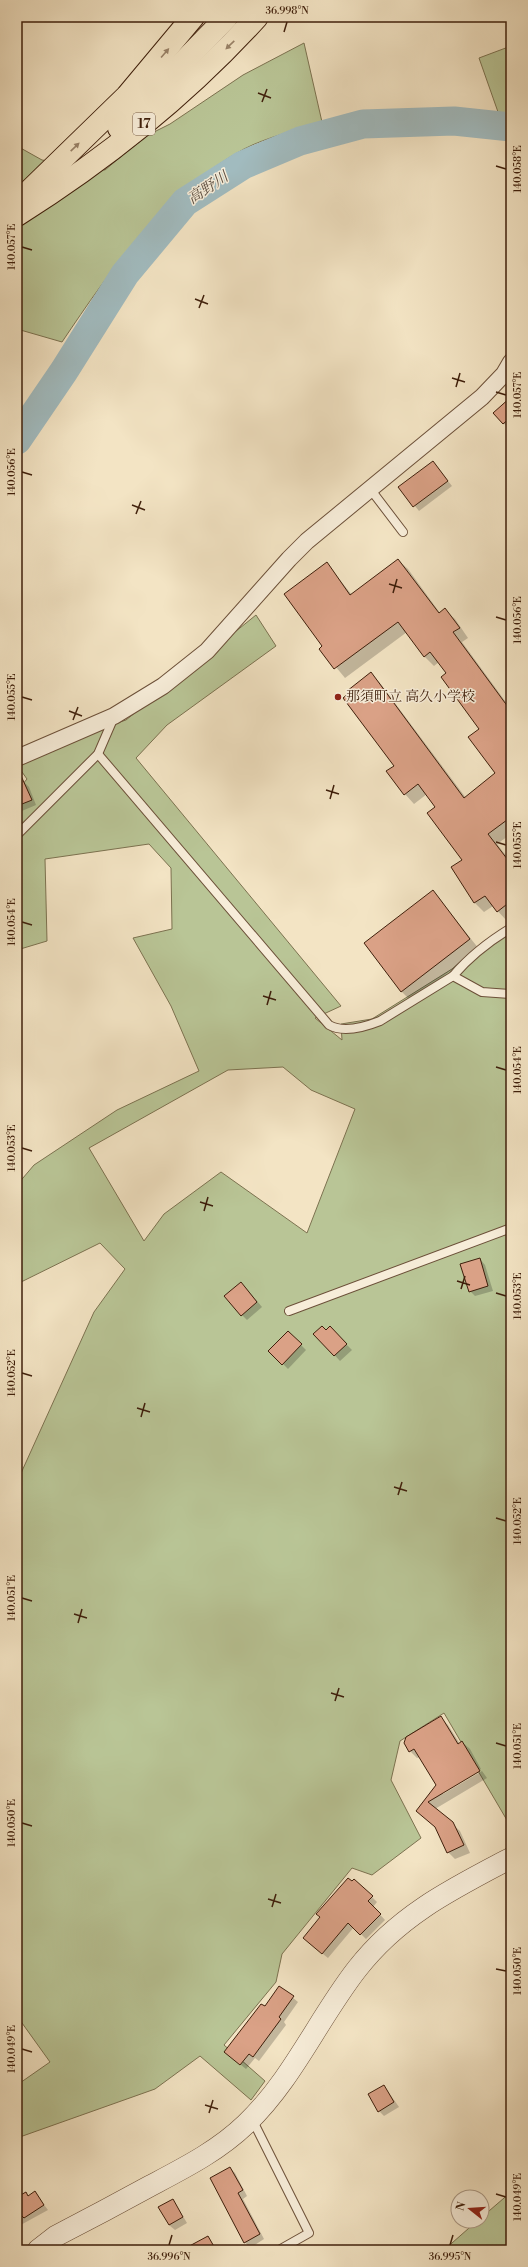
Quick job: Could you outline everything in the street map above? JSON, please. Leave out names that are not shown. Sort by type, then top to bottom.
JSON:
[{"type":"main road","points":[[17,203],[127,96],[193,17]]},
{"type":"main road","name":"17","points":[[17,211],[106,142],[227,17]]},
{"type":"main road","name":"17","points":[[17,215],[113,151],[170,102],[257,17]]},
{"type":"street","points":[[17,758],[114,716],[163,686],[207,651],[289,559],[482,397],[504,374],[511,362]]},
{"type":"street","points":[[38,2250],[56,2236],[192,2164],[222,2144],[252,2118],[266,2103],[288,2074],[357,1969],[399,1924],[420,1908],[511,1858]]},
{"type":"lane","points":[[371,490],[403,532]]},
{"type":"lane","points":[[17,835],[98,754],[114,716]]},
{"type":"lane","points":[[98,754],[329,1025],[337,1029],[374,1024],[453,976],[466,960],[486,943],[511,928]]},
{"type":"lane","points":[[453,976],[482,992],[511,994]]},
{"type":"lane","points":[[289,1311],[511,1228]]},
{"type":"lane","points":[[252,2118],[309,2233],[279,2250]]},
{"type":"green space","points":[[304,43],[322,122],[272,137],[244,149],[215,167],[188,187],[141,234],[100,287],[62,342],[17,329],[17,146],[42,160],[105,170],[144,137],[170,124],[243,75]]},
{"type":"green space","points":[[511,46],[511,114],[498,112],[479,58]]},
{"type":"green space","points":[[256,615],[276,646],[167,725],[136,758],[341,1006],[315,1018],[342,1040],[341,1024],[372,1019],[452,969],[484,941],[511,925],[511,1827],[444,1713],[400,1741],[391,1780],[421,1838],[372,1875],[352,1868],[282,1954],[276,1982],[224,2045],[265,2081],[251,2100],[200,2056],[155,2089],[17,2138],[17,2085],[50,2062],[17,2016],[17,1482],[94,1312],[125,1269],[100,1243],[17,1284],[17,1185],[34,1165],[117,1110],[199,1071],[171,1006],[133,938],[172,929],[171,868],[149,844],[45,859],[47,941],[17,950],[17,791],[27,779],[17,765],[93,731],[126,720]],"holes":[[[283,1067],[311,1090],[355,1109],[307,1233],[221,1172],[164,1214],[144,1241],[89,1148],[228,1070]]]},
{"type":"green space","points":[[511,2192],[511,2250],[444,2250],[468,2229],[490,2229],[490,2210]]},
{"type":"building","points":[[511,397],[511,417],[503,424],[493,413]]},
{"type":"building","points":[[433,461],[448,481],[413,507],[398,487]]},
{"type":"building","points":[[398,559],[439,613],[445,608],[460,628],[453,632],[511,711],[511,817],[488,834],[511,864],[511,901],[497,912],[485,896],[474,903],[451,867],[462,860],[427,813],[435,807],[418,784],[404,795],[386,771],[394,766],[343,698],[349,693],[347,691],[371,672],[464,798],[495,773],[468,737],[479,729],[441,677],[446,673],[430,652],[424,657],[398,622],[334,669],[319,649],[322,646],[284,594],[327,562],[350,595]]},
{"type":"building","points":[[17,767],[32,800],[17,806]]},
{"type":"building","points":[[433,890],[470,939],[401,992],[364,943]]},
{"type":"building","points":[[480,1258],[488,1286],[469,1292],[460,1264]]},
{"type":"building","points":[[241,1282],[257,1302],[241,1316],[224,1296]]},
{"type":"building","points":[[322,1326],[326,1330],[330,1326],[347,1344],[334,1356],[313,1334]]},
{"type":"building","points":[[288,1331],[302,1344],[282,1365],[268,1351]]},
{"type":"building","points":[[441,1716],[458,1744],[462,1741],[480,1771],[428,1802],[453,1822],[464,1845],[447,1853],[435,1827],[416,1811],[436,1785],[414,1749],[409,1752],[404,1743],[406,1737]]},
{"type":"building","points":[[348,1878],[352,1881],[354,1879],[373,1896],[368,1901],[381,1914],[360,1935],[348,1923],[322,1954],[303,1938],[320,1917],[316,1914]]},
{"type":"building","points":[[279,1986],[294,1996],[279,2017],[281,2019],[253,2057],[249,2054],[240,2065],[224,2052],[261,2004],[265,2006]]},
{"type":"building","points":[[384,2085],[394,2102],[378,2112],[368,2094]]},
{"type":"building","points":[[230,2167],[243,2190],[238,2193],[260,2234],[244,2243],[210,2178]]},
{"type":"building","points":[[35,2191],[44,2205],[24,2218],[22,2216],[17,2220],[17,2197],[26,2192],[28,2196]]},
{"type":"building","points":[[173,2199],[183,2217],[169,2225],[158,2207]]},
{"type":"building","points":[[208,2236],[216,2250],[182,2250]]},
{"type":"waterway","name":"高野川","points":[[17,440],[64,371],[125,274],[185,202],[243,165],[300,141],[363,124],[454,121],[511,127]]},
{"type":"place","name":"那須町立 高久小学校","points":[[338,697]]}]
